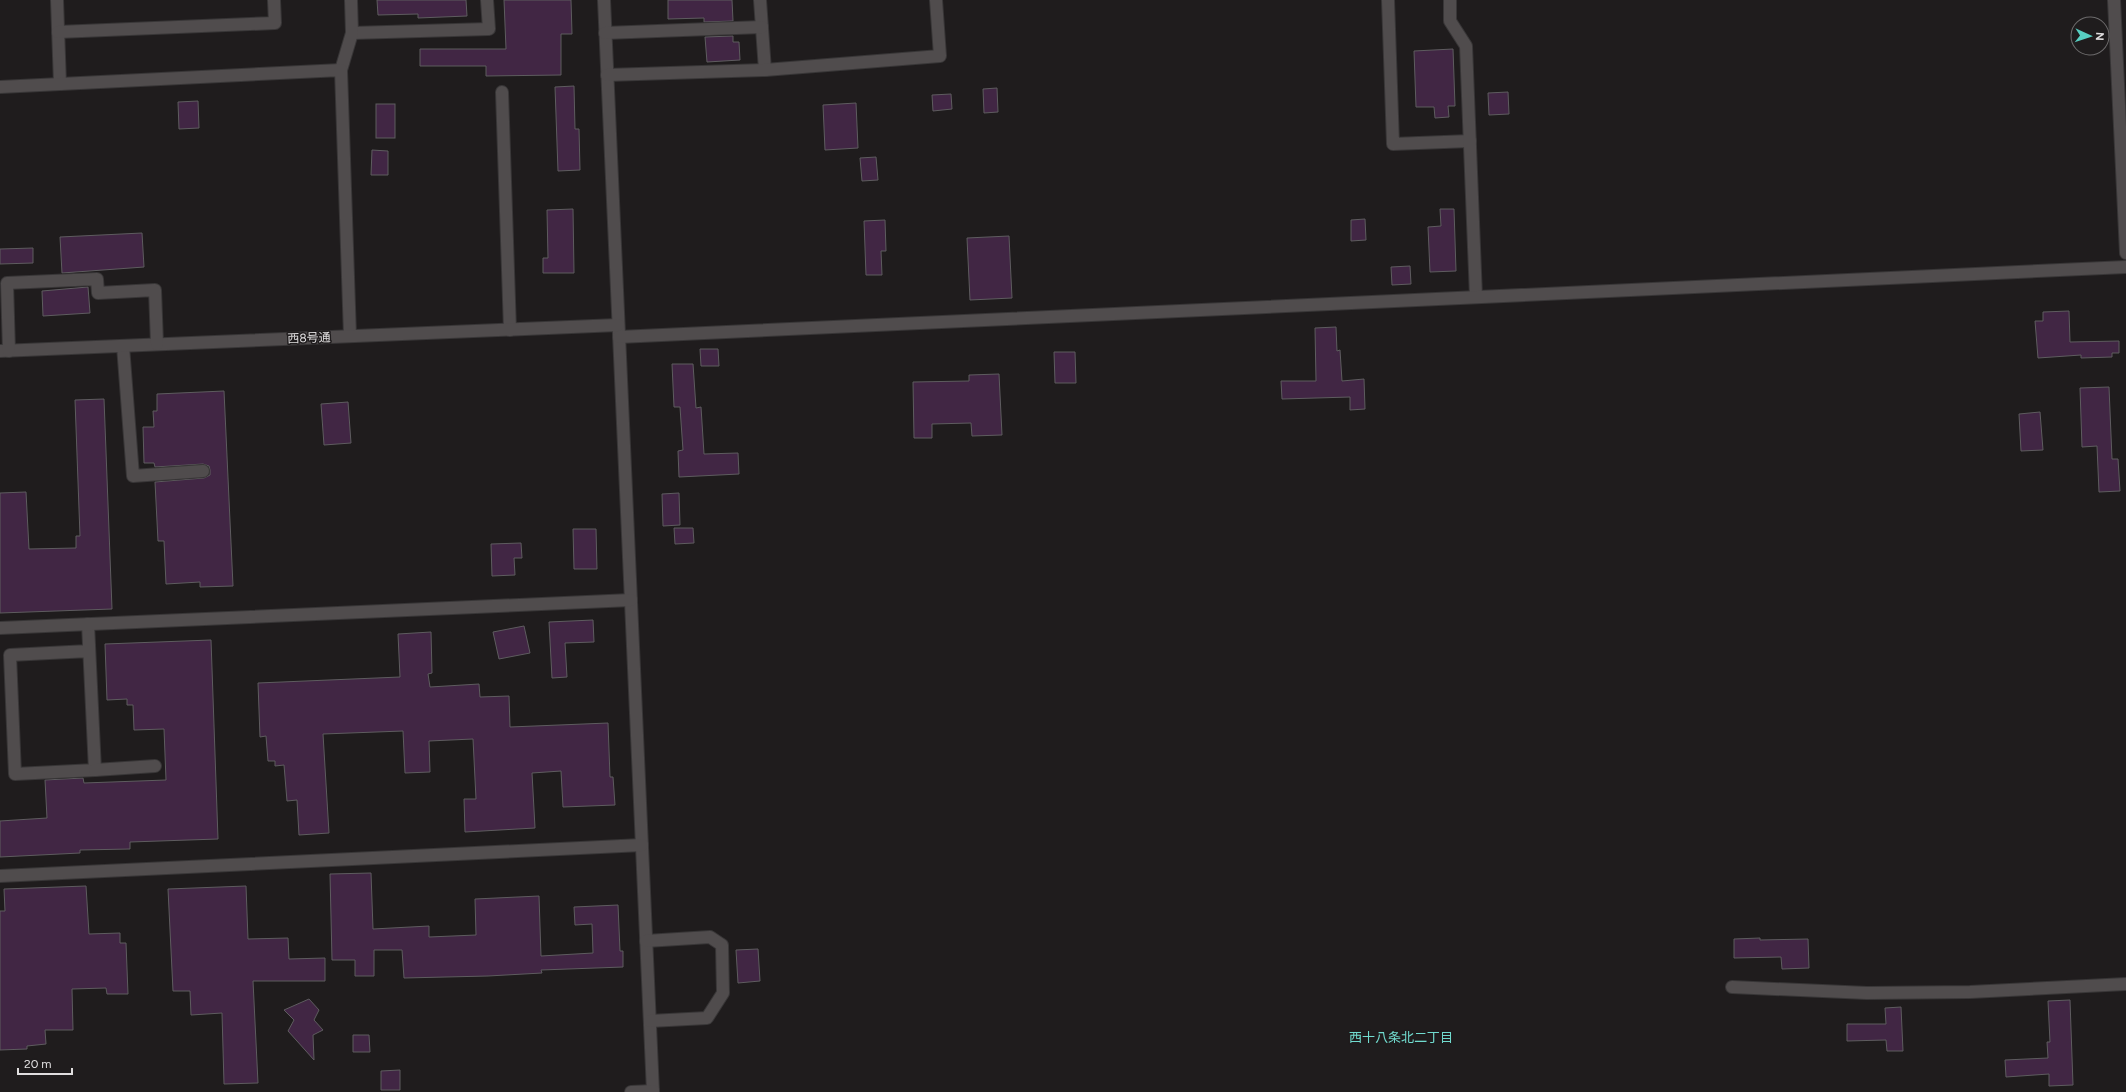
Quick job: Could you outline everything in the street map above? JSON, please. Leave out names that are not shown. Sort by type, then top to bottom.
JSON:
[{"type":"street","points":[[57,0],[60,84]]},
{"type":"street","points":[[58,32],[275,23],[274,0]]},
{"type":"street","points":[[350,336],[342,70],[352,33],[351,0]]},
{"type":"street","points":[[352,33],[489,29],[487,0]]},
{"type":"street","points":[[604,0],[653,1091],[631,1092]]},
{"type":"street","points":[[760,0],[765,70]]},
{"type":"street","points":[[607,75],[765,70],[940,56],[936,0]]},
{"type":"street","points":[[1388,0],[1393,144],[1470,141]]},
{"type":"street","points":[[1450,0],[1450,21],[1466,46],[1476,297]]},
{"type":"street","points":[[2114,0],[2126,253]]},
{"type":"street","points":[[605,33],[762,27]]},
{"type":"street","points":[[0,88],[342,70]]},
{"type":"street","points":[[502,92],[510,330]]},
{"type":"street","name":"西8号通","points":[[5,351],[510,330],[619,331],[1476,297],[2126,268]]},
{"type":"street","points":[[5,351],[7,283],[89,279],[97,279],[98,293],[155,290],[157,344]]},
{"type":"street","points":[[123,346],[132,476],[203,471]]},
{"type":"street","points":[[0,628],[631,600]]},
{"type":"street","points":[[88,624],[95,770]]},
{"type":"street","points":[[89,651],[10,655],[15,774],[154,766]]},
{"type":"street","points":[[0,876],[642,845]]},
{"type":"street","points":[[646,941],[710,937],[722,945],[723,993],[707,1018],[650,1021]]},
{"type":"street","points":[[1732,987],[1867,993],[1962,992],[2126,984]]},
{"type":"building","points":[[377,0],[466,0],[467,16],[418,18],[418,14],[378,15]]},
{"type":"building","points":[[504,0],[571,0],[572,34],[561,34],[561,75],[486,76],[486,66],[420,66],[420,49],[506,49]]},
{"type":"building","points":[[668,0],[732,0],[733,21],[704,22],[704,18],[668,19]]},
{"type":"building","points":[[733,36],[733,42],[739,42],[740,60],[707,62],[705,37]]},
{"type":"building","points":[[1453,49],[1455,106],[1448,106],[1449,117],[1435,118],[1434,107],[1416,107],[1414,51]]},
{"type":"building","points":[[574,86],[575,129],[579,129],[580,170],[558,171],[555,87]]},
{"type":"building","points":[[997,88],[998,112],[984,113],[983,89]]},
{"type":"building","points":[[1508,92],[1509,114],[1489,115],[1488,93]]},
{"type":"building","points":[[951,94],[952,109],[933,111],[932,95]]},
{"type":"building","points":[[198,101],[199,128],[179,129],[178,102]]},
{"type":"building","points":[[856,103],[858,148],[825,150],[823,105]]},
{"type":"building","points":[[376,104],[395,104],[395,138],[376,138]]},
{"type":"building","points":[[372,150],[388,151],[388,175],[371,175]]},
{"type":"building","points":[[876,157],[878,180],[862,181],[860,158]]},
{"type":"building","points":[[573,209],[574,273],[543,273],[543,258],[548,258],[547,210]]},
{"type":"building","points":[[1440,209],[1454,209],[1456,271],[1430,272],[1428,227],[1441,226]]},
{"type":"building","points":[[1365,219],[1366,240],[1351,241],[1351,220]]},
{"type":"building","points":[[885,220],[886,251],[881,251],[882,275],[866,275],[864,221]]},
{"type":"building","points":[[142,233],[144,267],[62,273],[60,237]]},
{"type":"building","points":[[1009,236],[1012,298],[970,300],[967,238]]},
{"type":"building","points":[[33,248],[33,263],[0,264],[0,249]]},
{"type":"building","points":[[1410,266],[1411,284],[1392,285],[1391,267]]},
{"type":"building","points":[[88,287],[90,313],[43,316],[42,291]]},
{"type":"building","points":[[2069,311],[2070,342],[2119,341],[2119,353],[2112,353],[2112,357],[2081,358],[2081,355],[2038,358],[2035,321],[2043,321],[2043,312]]},
{"type":"building","points":[[1336,327],[1337,351],[1340,350],[1342,381],[1364,379],[1365,409],[1350,410],[1350,397],[1282,399],[1281,381],[1316,381],[1315,328]]},
{"type":"building","points":[[700,349],[718,349],[719,366],[701,366]]},
{"type":"building","points":[[1054,352],[1075,352],[1076,383],[1055,383]]},
{"type":"building","points":[[672,364],[693,364],[696,408],[701,407],[704,454],[738,453],[739,474],[679,477],[678,451],[683,450],[680,407],[674,407]]},
{"type":"building","points":[[999,374],[1002,435],[972,436],[971,423],[932,424],[932,438],[914,438],[913,382],[969,381],[969,375]]},
{"type":"building","points":[[2109,387],[2112,459],[2118,459],[2120,491],[2099,492],[2097,446],[2082,447],[2080,388]]},
{"type":"building","points":[[224,391],[233,586],[200,587],[200,582],[166,584],[164,541],[158,541],[155,482],[204,478],[210,475],[210,470],[209,466],[203,464],[155,467],[154,463],[144,463],[143,427],[154,427],[153,411],[157,411],[157,394]]},
{"type":"building","points":[[104,399],[112,609],[0,613],[0,493],[26,492],[29,549],[76,548],[76,536],[80,536],[75,400]]},
{"type":"building","points":[[348,402],[351,443],[324,445],[321,404]]},
{"type":"building","points":[[2040,412],[2043,450],[2021,451],[2019,414]]},
{"type":"building","points":[[679,493],[680,525],[663,526],[662,494]]},
{"type":"building","points":[[674,528],[693,528],[694,543],[675,544]]},
{"type":"building","points":[[573,529],[596,529],[597,569],[574,569]]},
{"type":"building","points":[[521,543],[522,558],[514,558],[515,575],[492,576],[491,544]]},
{"type":"building","points":[[593,620],[594,642],[565,643],[567,677],[552,678],[549,622]]},
{"type":"building","points":[[524,626],[530,653],[499,659],[493,632]]},
{"type":"building","points":[[431,632],[432,673],[428,674],[430,687],[479,684],[480,697],[509,696],[510,727],[608,723],[610,777],[613,777],[615,805],[563,807],[561,771],[532,773],[535,828],[465,832],[464,799],[476,799],[473,739],[429,741],[430,772],[405,773],[403,731],[323,734],[329,833],[299,835],[297,800],[287,801],[284,765],[275,766],[275,761],[268,761],[266,736],[260,737],[258,683],[400,677],[398,634]]},
{"type":"building","points":[[211,640],[218,839],[130,842],[130,849],[80,850],[80,853],[0,857],[0,821],[47,818],[45,780],[83,778],[84,783],[166,780],[164,729],[134,730],[133,705],[127,705],[127,699],[107,700],[105,644]]},
{"type":"building","points":[[371,873],[373,929],[429,926],[429,937],[476,935],[475,899],[539,896],[541,956],[593,953],[592,924],[575,925],[574,907],[618,905],[620,951],[623,951],[623,967],[541,970],[542,973],[488,976],[404,978],[402,950],[374,950],[374,976],[355,976],[355,960],[332,960],[330,874]]},
{"type":"building","points":[[86,886],[89,934],[120,933],[120,943],[126,943],[128,994],[107,994],[106,988],[72,989],[73,1030],[45,1030],[46,1044],[27,1046],[27,1049],[0,1050],[0,911],[5,911],[4,889]]},
{"type":"building","points":[[246,886],[248,939],[288,938],[289,959],[325,958],[325,981],[253,981],[258,1083],[224,1084],[222,1013],[191,1015],[190,991],[173,991],[168,889]]},
{"type":"building","points":[[1760,938],[1760,940],[1808,939],[1809,968],[1782,969],[1781,957],[1734,958],[1734,939]]},
{"type":"building","points":[[758,949],[760,981],[738,983],[736,950]]},
{"type":"building","points":[[309,999],[319,1010],[314,1020],[323,1030],[313,1035],[314,1060],[288,1031],[294,1020],[284,1010]]},
{"type":"building","points":[[2070,1000],[2073,1085],[2049,1086],[2049,1074],[2006,1077],[2005,1060],[2048,1058],[2047,1042],[2050,1042],[2048,1001]]},
{"type":"building","points":[[1901,1007],[1903,1051],[1887,1051],[1886,1040],[1847,1041],[1847,1024],[1886,1024],[1885,1008]]},
{"type":"building","points":[[353,1035],[369,1035],[370,1052],[353,1052]]},
{"type":"building","points":[[400,1070],[400,1090],[381,1090],[381,1071]]},
{"type":"district","name":"西十八条北二丁目","points":[[1401,1037]]}]
